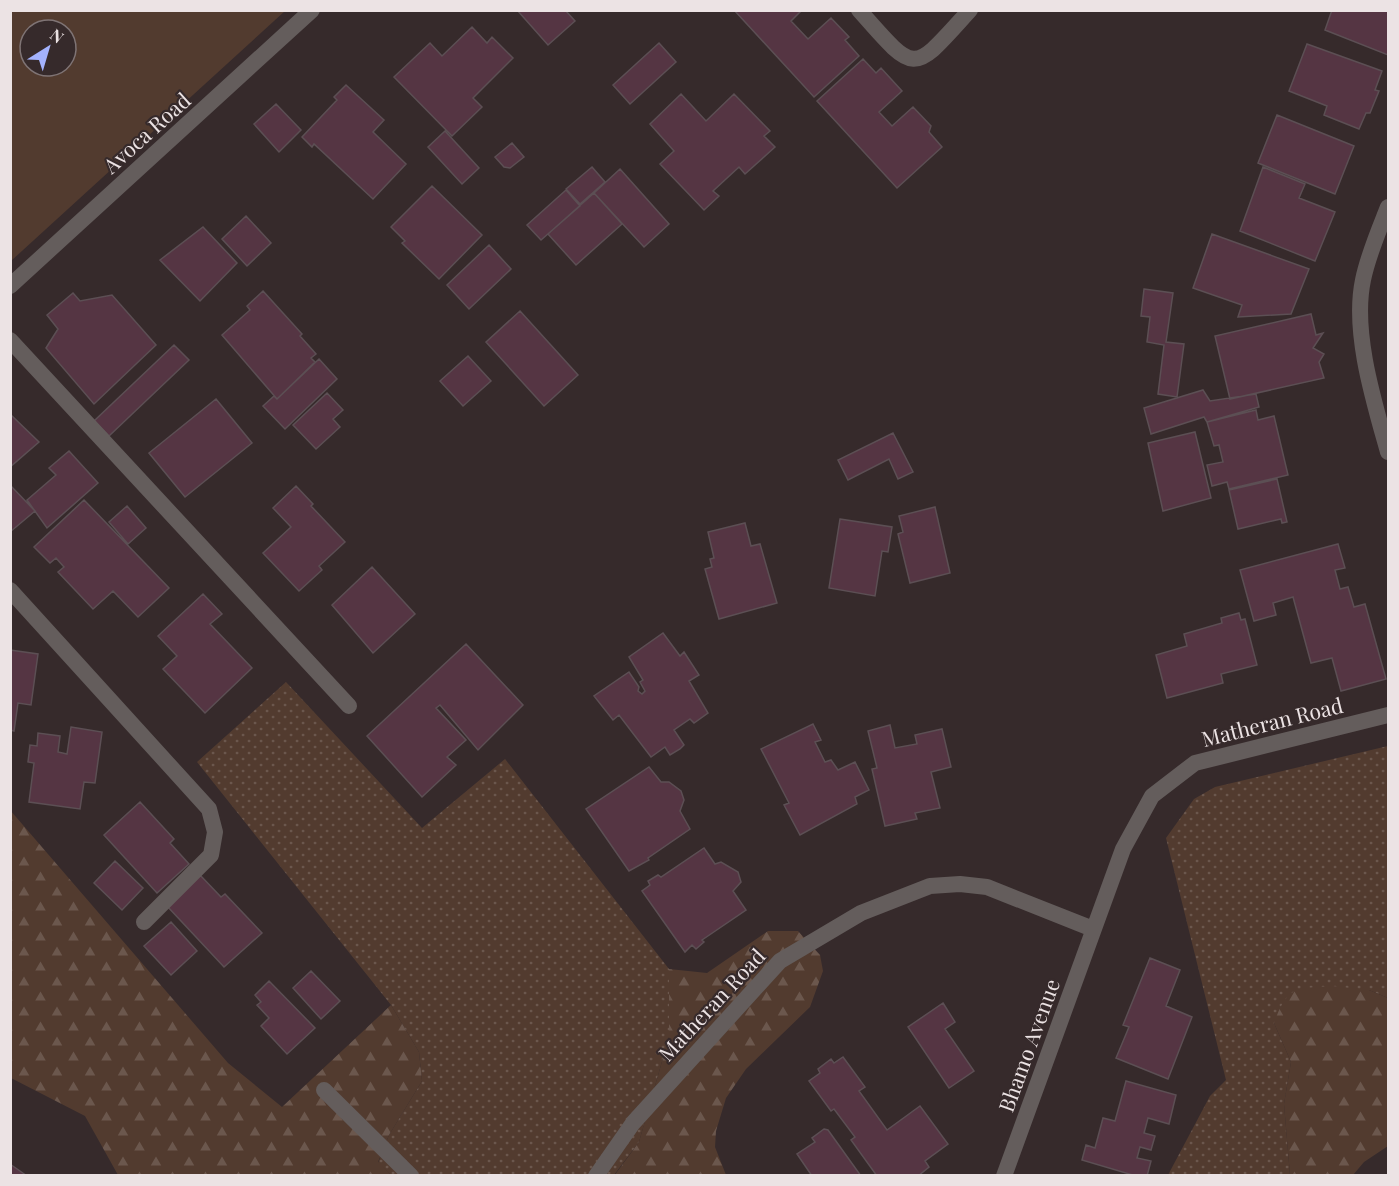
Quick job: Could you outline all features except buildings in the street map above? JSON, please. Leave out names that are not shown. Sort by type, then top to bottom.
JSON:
[{"type":"street","name":"Avoca Road","points":[[10,286],[312,10]]},
{"type":"street","points":[[859,10],[895,51],[913,60],[922,59],[932,52],[970,10]]},
{"type":"street","points":[[1389,207],[1363,281],[1361,318],[1374,400],[1389,452]]},
{"type":"street","points":[[10,340],[349,706]]},
{"type":"street","points":[[10,590],[209,809],[215,832],[211,855],[144,922]]},
{"type":"street","name":"Matheran Road","points":[[596,1176],[633,1123],[780,961],[861,913],[930,886],[960,884],[987,887],[1093,929],[1136,820],[1152,796],[1173,777],[1195,763],[1389,715]]},
{"type":"street","name":"Bhamo Avenue","points":[[1004,1176],[1093,929]]},
{"type":"street","points":[[324,1090],[411,1176]]},
{"type":"green space","points":[[11,10],[285,11],[11,261]]},
{"type":"green space","points":[[286,682],[422,828],[505,759],[669,969],[669,1037],[639,1142],[614,1175],[391,1175],[378,1163],[389,1135],[422,1081],[419,1052],[391,1005],[197,762]]},
{"type":"green space","points":[[1388,746],[1388,998],[1369,990],[1274,1023],[1291,1062],[1284,1104],[1290,1175],[1168,1175],[1210,1096],[1226,1080],[1166,838],[1194,799],[1215,787]]},
{"type":"green space","points":[[10,810],[228,1063],[282,1107],[391,1005],[419,1052],[422,1081],[389,1135],[378,1162],[391,1175],[118,1175],[85,1116],[11,1078]]},
{"type":"green space","points":[[768,931],[798,931],[820,955],[823,971],[810,1007],[746,1069],[726,1098],[716,1131],[715,1147],[726,1175],[614,1176],[639,1142],[669,1037],[669,969],[707,973]]},
{"type":"green space","points":[[1332,986],[1369,990],[1388,998],[1388,1146],[1364,1162],[1353,1175],[1290,1175],[1284,1104],[1291,1062],[1274,1023],[1284,1002],[1294,991]]}]
